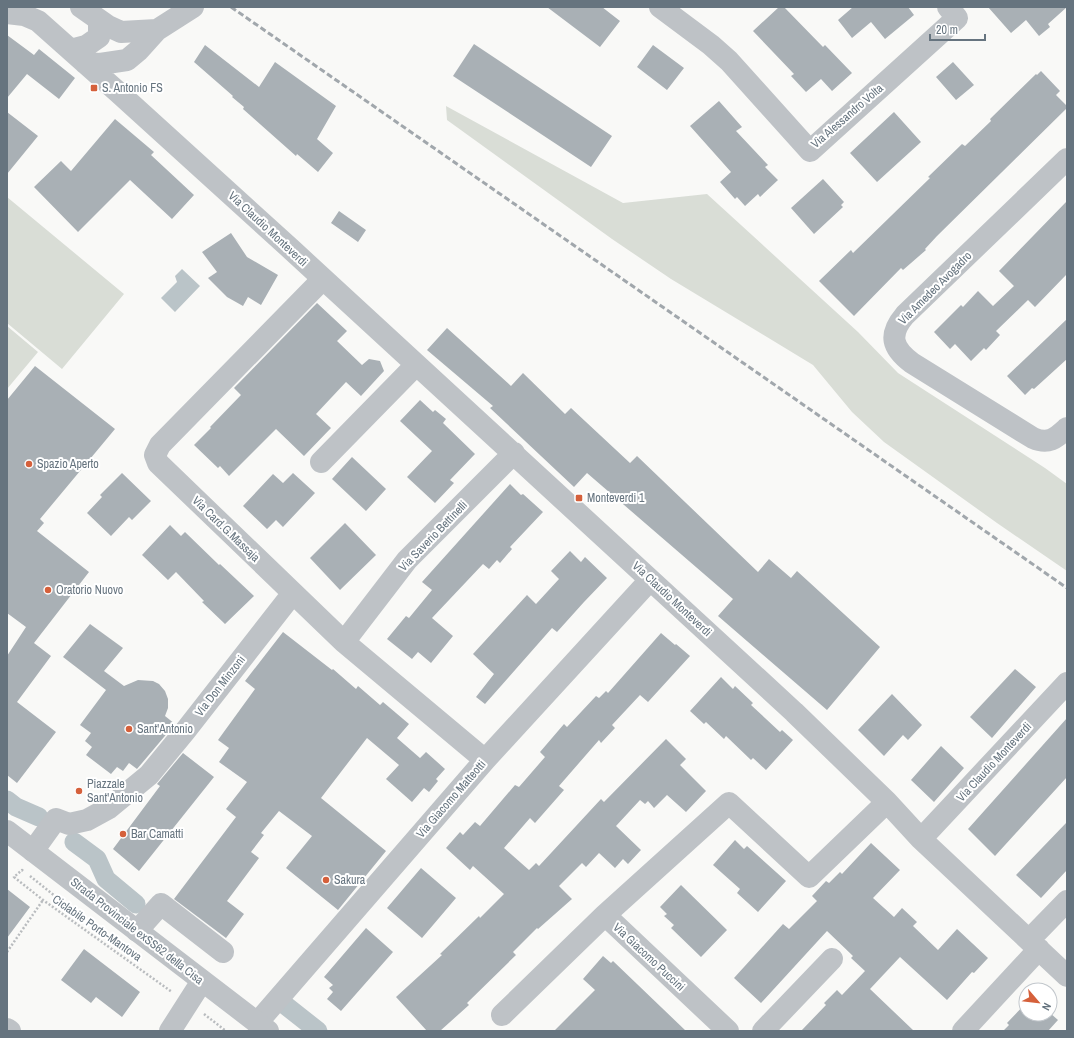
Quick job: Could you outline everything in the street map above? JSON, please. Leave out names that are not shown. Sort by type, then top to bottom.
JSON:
[{"type":"street","points":[[81,7],[108,26],[121,32],[157,30]]},
{"type":"street","points":[[100,20],[99,37],[86,46],[78,57],[100,64],[118,62],[127,60],[140,50],[157,30],[193,7]]},
{"type":"street","name":"Via Alessandro Volta","points":[[660,7],[711,45],[729,61],[810,151],[957,18],[948,7]]},
{"type":"street","points":[[9,11],[24,15],[40,14]]},
{"type":"street","name":"Via Claudio Monteverdi","points":[[40,14],[78,57],[514,453],[794,712],[887,802],[921,839],[1067,976]]},
{"type":"street","points":[[100,20],[115,40],[118,62],[119,93]]},
{"type":"street","name":"Via Amedeo Avogadro","points":[[1067,159],[905,315],[898,324],[894,334],[894,342],[903,357],[912,364],[1041,442],[1058,436],[1067,428]]},
{"type":"street","name":"Via Card.G.Massaja","points":[[322,279],[160,445],[155,455],[158,463],[344,642],[485,760]]},
{"type":"street","points":[[321,462],[416,365]]},
{"type":"street","name":"Via Saverio Bettinelli","points":[[344,642],[407,560],[514,453]]},
{"type":"street","name":"Via Giacomo Matteotti","points":[[263,1027],[328,929],[650,580]]},
{"type":"street","name":"Via Don Minzoni","points":[[33,851],[56,819],[69,824],[87,820],[109,808],[149,775],[293,593]]},
{"type":"street","name":"Via Claudio Monteverdi","points":[[921,839],[1067,684]]},
{"type":"street","points":[[605,915],[729,803],[809,878],[887,802]]},
{"type":"street","name":"Strada Provinciale exSS62 della Cisa","points":[[7,831],[263,1027]]},
{"type":"street","points":[[963,1031],[1034,945],[1067,901]]},
{"type":"street","points":[[137,931],[161,904],[223,952]]},
{"type":"street","name":"Via Giacomo Puccini","points":[[502,1015],[605,915],[728,1031]]},
{"type":"street","points":[[764,1031],[832,959]]},
{"type":"street","points":[[170,1031],[181,998],[202,981]]},
{"type":"path","points":[[43,900],[14,877],[22,870],[61,901]]},
{"type":"path","name":"Ciclabile Porto-Mantova","points":[[7,952],[43,900],[226,1031]]},
{"type":"shaded area","points":[[446,106],[623,203],[707,194],[858,332],[898,373],[1045,468],[1067,484],[1067,571],[884,442],[852,412],[813,365],[671,279],[612,239],[447,120]]},
{"type":"shaded area","points":[[7,197],[124,294],[62,369],[7,323]]},
{"type":"shaded area","points":[[182,269],[200,286],[175,312],[161,298],[177,282],[175,276]]},
{"type":"shaded area","points":[[7,326],[38,352],[7,389]]},
{"type":"building","points":[[547,7],[602,7],[620,21],[600,47]]},
{"type":"building","points":[[779,7],[784,7],[823,47],[825,45],[852,73],[832,91],[821,79],[806,92],[791,76],[794,74],[753,31]]},
{"type":"building","points":[[853,7],[908,7],[914,15],[885,39],[871,22],[852,38],[838,20]]},
{"type":"building","points":[[988,7],[1067,7],[1048,24],[1050,27],[1039,36],[1026,20],[1011,33]]},
{"type":"building","points":[[7,35],[34,55],[39,49],[75,78],[59,99],[27,74],[7,98]]},
{"type":"building","points":[[474,44],[612,136],[591,167],[453,76]]},
{"type":"building","points":[[205,45],[259,87],[275,62],[336,106],[317,139],[333,153],[318,172],[297,154],[296,156],[243,109],[244,107],[232,97],[233,96],[194,62]]},
{"type":"building","points":[[653,45],[684,68],[667,90],[637,67]]},
{"type":"building","points":[[953,62],[974,85],[956,100],[936,77]]},
{"type":"building","points":[[1041,71],[1060,91],[1056,95],[1067,106],[1067,108],[937,236],[925,249],[926,250],[903,270],[901,268],[854,316],[819,281],[851,250],[853,253],[930,178],[928,177],[962,144],[965,146],[991,121],[990,119],[1036,74],[1037,75]]},
{"type":"building","points":[[719,101],[742,127],[736,131],[768,165],[765,167],[778,180],[760,197],[758,194],[745,206],[737,197],[735,199],[720,182],[731,172],[690,126]]},
{"type":"building","points":[[7,112],[38,136],[7,174]]},
{"type":"building","points":[[894,112],[921,142],[877,182],[850,153]]},
{"type":"building","points":[[115,119],[154,152],[151,155],[194,195],[172,219],[130,180],[78,232],[34,187],[61,161],[71,171]]},
{"type":"building","points":[[823,179],[844,202],[841,205],[843,207],[814,234],[791,208]]},
{"type":"building","points":[[1067,201],[1067,274],[1035,307],[1028,300],[996,331],[1000,335],[986,350],[984,348],[971,361],[955,344],[950,349],[934,332],[961,305],[963,307],[978,291],[993,306],[1014,286],[999,271]]},
{"type":"building","points":[[339,211],[366,230],[358,242],[331,223]]},
{"type":"building","points":[[231,233],[247,257],[278,275],[261,305],[248,297],[243,306],[227,297],[208,278],[217,272],[202,252]]},
{"type":"building","points":[[317,303],[347,331],[337,341],[362,365],[369,359],[380,361],[384,371],[361,396],[346,382],[316,414],[331,428],[304,456],[276,429],[229,476],[220,466],[218,468],[194,445],[241,395],[234,388]]},
{"type":"building","points":[[1067,319],[1067,359],[1034,389],[1032,388],[1025,395],[1007,376]]},
{"type":"building","points":[[447,328],[511,386],[523,373],[565,414],[571,408],[630,463],[637,456],[758,572],[769,559],[791,578],[797,571],[880,647],[827,710],[718,616],[733,599],[587,473],[574,487],[490,408],[493,406],[427,350]]},
{"type":"building","points":[[35,366],[115,429],[40,519],[44,523],[37,531],[89,572],[34,643],[51,656],[17,702],[56,732],[17,783],[7,775],[7,656],[26,627],[7,613],[7,400]]},
{"type":"building","points":[[420,400],[433,412],[435,410],[446,419],[443,423],[475,454],[450,480],[454,483],[435,503],[407,477],[432,451],[400,421]]},
{"type":"building","points":[[352,457],[386,489],[366,511],[332,479]]},
{"type":"building","points":[[122,473],[151,501],[132,520],[129,517],[111,536],[87,513],[102,497],[100,495]]},
{"type":"building","points":[[293,473],[315,493],[283,527],[276,520],[267,529],[243,506],[273,474],[283,483]]},
{"type":"building","points":[[510,484],[521,495],[523,494],[543,512],[510,547],[512,549],[500,563],[497,560],[489,569],[483,564],[432,618],[453,636],[431,663],[418,652],[412,659],[387,639],[406,616],[409,618],[432,590],[422,582]]},
{"type":"building","points":[[345,523],[376,555],[340,590],[310,558]]},
{"type":"building","points":[[170,525],[181,536],[185,532],[254,596],[225,624],[202,602],[204,601],[176,572],[168,580],[142,555]]},
{"type":"building","points":[[570,551],[581,562],[585,557],[607,578],[557,632],[552,628],[485,704],[476,697],[494,674],[473,654],[527,595],[536,604],[559,579],[551,571]]},
{"type":"building","name":"Sant'Antonio","points":[[90,624],[123,648],[104,671],[124,686],[138,680],[153,681],[159,684],[165,691],[168,699],[168,708],[165,716],[175,724],[137,769],[129,763],[123,771],[117,767],[111,774],[86,755],[92,747],[85,741],[91,733],[80,725],[106,690],[63,657]]},
{"type":"building","points":[[283,632],[332,670],[333,669],[356,689],[358,686],[380,705],[383,702],[409,724],[397,738],[420,758],[426,752],[445,769],[436,779],[438,781],[429,792],[424,788],[412,802],[386,779],[399,765],[367,738],[321,798],[386,851],[338,910],[286,868],[312,836],[279,811],[261,833],[264,835],[251,852],[259,858],[227,901],[244,914],[226,938],[174,899],[236,817],[226,809],[247,782],[219,762],[229,748],[218,740],[255,689],[245,681]]},
{"type":"building","points":[[661,633],[690,656],[648,702],[640,695],[612,725],[615,728],[601,743],[599,740],[559,786],[564,790],[535,823],[530,818],[504,848],[529,870],[536,863],[539,866],[601,799],[604,802],[666,739],[686,759],[680,765],[706,791],[686,812],[667,795],[654,808],[648,801],[645,804],[640,800],[616,826],[641,850],[628,864],[623,859],[615,868],[599,853],[586,867],[582,863],[559,886],[572,899],[538,929],[537,928],[513,952],[516,955],[467,1003],[469,1005],[440,1031],[427,1031],[396,997],[442,955],[440,954],[504,894],[473,866],[470,870],[446,848],[460,832],[463,835],[475,822],[480,826],[515,785],[519,787],[545,757],[540,752],[564,724],[567,727],[596,696],[599,698],[606,691],[608,693]]},
{"type":"building","points":[[1015,669],[1036,687],[992,738],[970,717]]},
{"type":"building","points":[[721,677],[733,689],[735,686],[753,703],[751,705],[780,732],[782,730],[793,740],[766,770],[753,758],[751,760],[726,736],[724,739],[706,722],[704,724],[690,711]]},
{"type":"building","points":[[892,694],[922,725],[908,740],[903,735],[884,756],[858,730]]},
{"type":"building","points":[[1067,718],[1067,777],[995,856],[968,829]]},
{"type":"building","points":[[941,746],[964,768],[934,802],[911,780]]},
{"type":"building","points":[[183,753],[214,777],[139,871],[113,849],[160,786],[157,784]]},
{"type":"building","points":[[1067,822],[1067,870],[1041,898],[1016,875]]},
{"type":"building","points":[[735,840],[744,849],[747,846],[786,881],[758,912],[737,893],[740,889],[713,865]]},
{"type":"building","points":[[871,843],[900,870],[873,898],[894,917],[902,908],[917,922],[913,926],[938,950],[957,929],[988,958],[974,973],[972,972],[947,1000],[900,957],[870,989],[914,1031],[801,1031],[826,1005],[824,1003],[837,990],[842,995],[865,971],[851,958],[853,956],[827,931],[761,1003],[734,978],[783,924],[789,929],[817,901],[812,896],[826,881],[829,883],[840,872],[842,874]]},
{"type":"building","points":[[421,868],[456,898],[422,938],[387,908]]},
{"type":"building","points":[[681,885],[727,930],[701,957],[671,928],[674,925],[664,916],[667,914],[660,907]]},
{"type":"building","points":[[7,889],[30,907],[7,938]]},
{"type":"building","points":[[366,928],[393,952],[341,1011],[327,999],[333,992],[329,988],[333,985],[324,977]]},
{"type":"building","points":[[84,949],[140,992],[122,1017],[96,997],[91,1003],[61,980]]},
{"type":"building","points":[[603,956],[611,963],[613,961],[686,1031],[554,1031],[595,990],[583,979]]},
{"type":"building","points":[[1018,1011],[1018,1022],[1056,1022],[1048,1031],[1003,1031],[1009,1025],[1007,1023]]},
{"type":"waterway","points":[[7,800],[16,807],[39,817]]},
{"type":"waterway","points":[[74,842],[97,859],[106,879],[136,904]]},
{"type":"waterway","points":[[285,1005],[318,1031]]},
{"type":"railway","points":[[231,7],[1067,588]]},
{"type":"place","name":"S. Antonio FS","points":[[94,88]]},
{"type":"place","name":"Spazio Aperto","points":[[29,464]]},
{"type":"place","name":"Monteverdi 1","points":[[579,498]]},
{"type":"place","name":"Oratorio Nuovo","points":[[48,590]]},
{"type":"place","name":"Sant'Antonio","points":[[129,729]]},
{"type":"place","name":"Piazzale Sant'Antonio","points":[[79,791]]},
{"type":"place","name":"Bar Camatti","points":[[123,834]]},
{"type":"place","name":"Sakura","points":[[326,880]]}]
